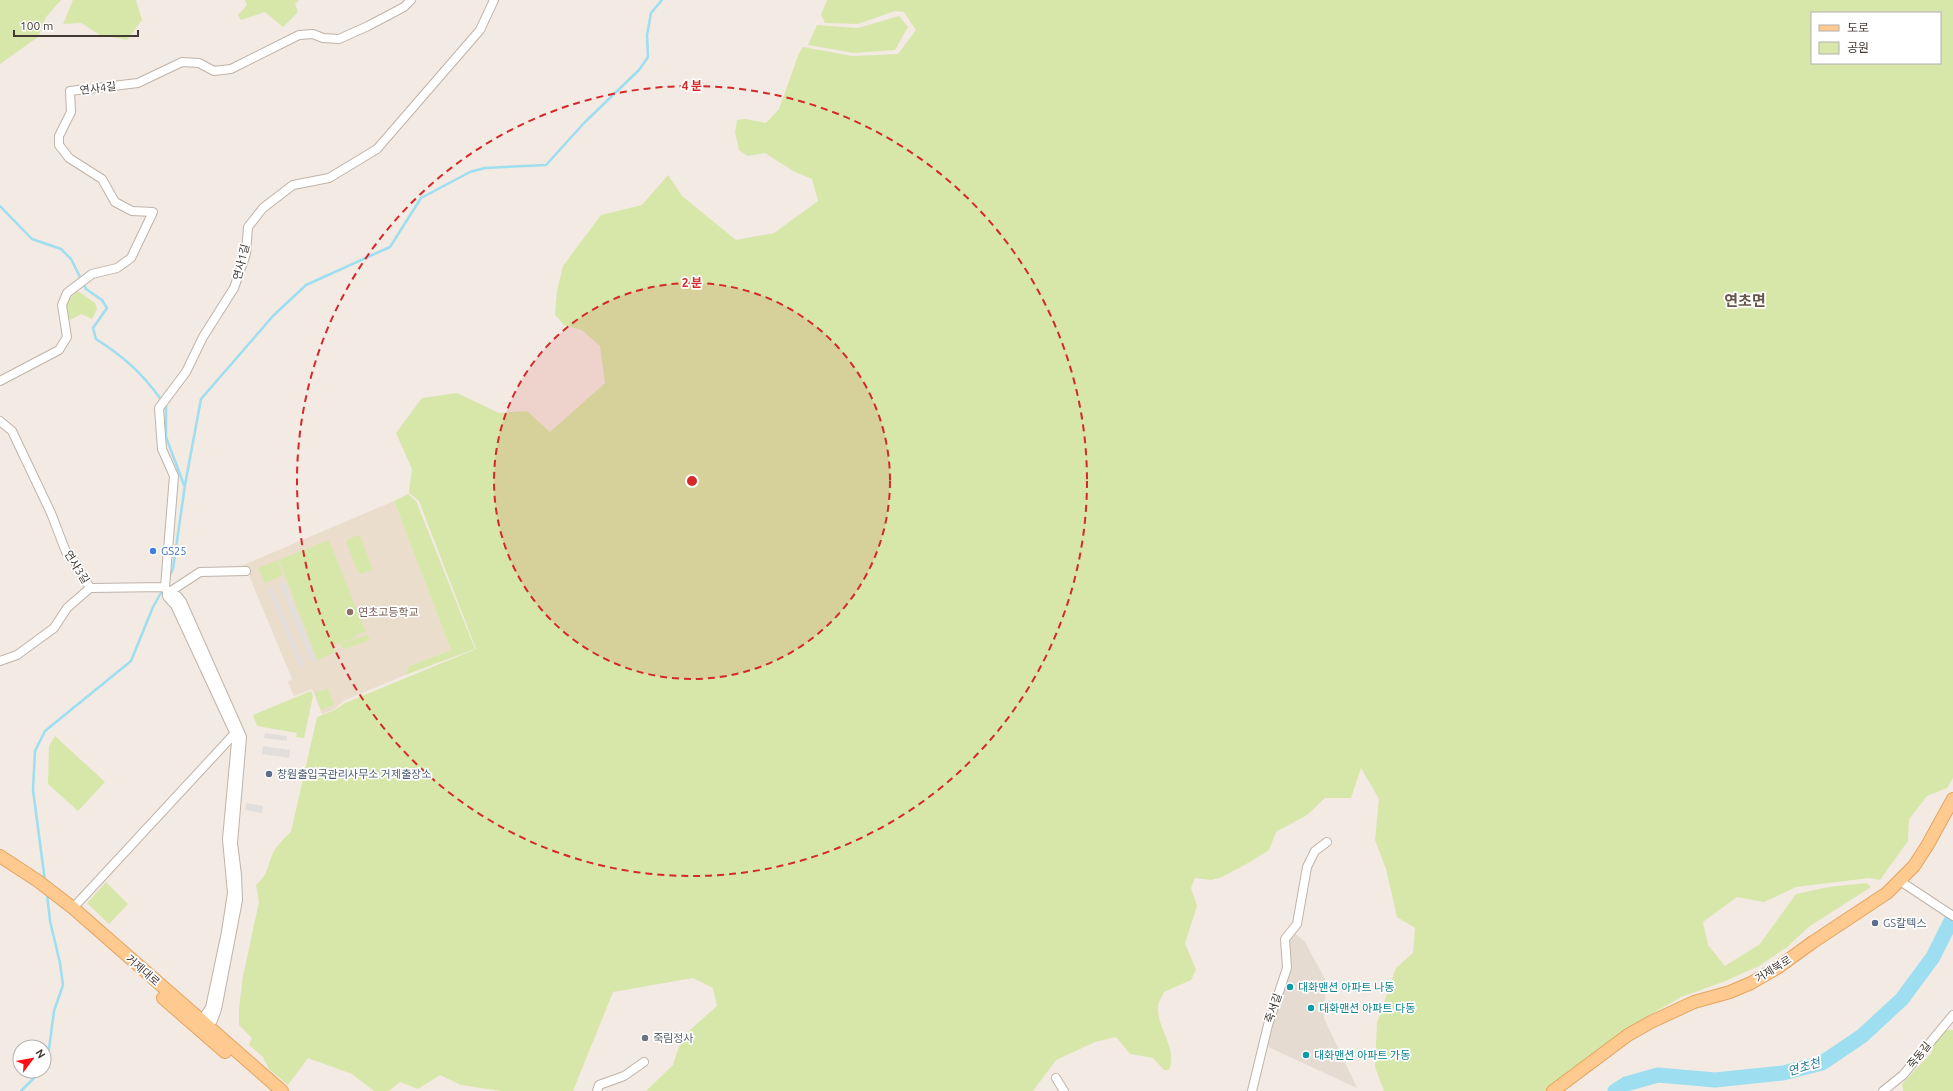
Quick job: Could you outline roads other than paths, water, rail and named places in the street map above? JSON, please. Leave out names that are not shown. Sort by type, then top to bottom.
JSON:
[{"type":"main road","name":"거제북로","points":[[1553,1091],[1628,1035],[1651,1022],[1694,1002],[1730,992],[1777,968],[1813,942],[1887,893],[1900,881],[1927,846],[1953,799]]},
{"type":"main road","name":"거제대로","points":[[0,856],[53,898],[202,1027],[282,1091]]},
{"type":"main road","name":"거제대로","points":[[0,865],[40,887]]},
{"type":"main road","name":"거제대로","points":[[53,898],[73,908],[270,1091]]},
{"type":"street","name":"연사4길","points":[[0,381],[59,350],[67,337],[62,305],[67,293],[92,274],[117,268],[131,258],[153,212],[132,211],[115,202],[102,179],[70,158],[59,145],[59,136],[71,112],[70,91],[138,83],[182,62],[199,63],[214,71],[231,69],[299,35],[314,34],[323,38],[339,39],[404,7],[411,0]]},
{"type":"street","name":"연사1길","points":[[166,590],[174,476],[162,449],[159,408],[186,372],[203,336],[234,288],[246,254],[248,227],[263,208],[293,185],[329,178],[377,149],[480,30],[494,0]]},
{"type":"street","name":"연사3길","points":[[0,421],[12,431],[51,513],[66,552],[72,557],[90,588],[67,608],[54,628],[17,655],[0,661]]},
{"type":"street","points":[[90,588],[166,590],[200,572],[246,571]]},
{"type":"street","points":[[166,590],[168,596],[176,605],[241,742],[232,843],[236,874],[237,900],[216,1009],[202,1027]]},
{"type":"street","points":[[73,908],[237,731]]},
{"type":"street","name":"죽서길","points":[[1252,1091],[1268,1025],[1287,968],[1285,939],[1297,924],[1307,867],[1315,851],[1327,842]]},
{"type":"street","points":[[1900,881],[1953,916]]},
{"type":"street","name":"죽동길","points":[[1883,1091],[1903,1075],[1953,1016]]},
{"type":"street","points":[[597,1091],[599,1085],[624,1076],[644,1062]]},
{"type":"street","points":[[1059,1091],[1054,1079],[1064,1091]]},
{"type":"waterway","points":[[169,577],[173,569],[185,485],[201,399],[273,316],[306,285],[390,247],[421,198],[470,172],[485,168],[546,165],[585,122],[639,70],[648,57],[647,35],[651,13],[662,0]]},
{"type":"waterway","points":[[0,206],[32,239],[61,249],[71,259],[86,289],[102,300],[107,308],[93,328],[96,339],[131,365],[146,380],[160,398]]},
{"type":"waterway","points":[[166,407],[166,437],[184,485]]},
{"type":"waterway","points":[[45,881],[33,790],[35,751],[45,731],[131,661],[153,607],[163,589]]},
{"type":"waterway","points":[[47,894],[50,921],[60,963],[63,985],[54,1011],[50,1039]]},
{"type":"waterway","name":"연초천","points":[[1615,1091],[1626,1084],[1658,1075],[1715,1080],[1783,1073],[1822,1063],[1862,1036],[1902,999],[1933,957],[1953,917]]},
{"type":"waterway","points":[[21,1091],[33,1079]]},
{"type":"place","name":"GS25","points":[[153,551]]},
{"type":"place","name":"연초고등학교","points":[[350,612]]},
{"type":"place","name":"창원출입국관리사무소 거제출장소","points":[[269,774]]},
{"type":"place","name":"GS칼텍스","points":[[1875,923]]},
{"type":"place","name":"대화맨션 아파트 나동","points":[[1290,987]]},
{"type":"place","name":"대화맨션 아파트 다동","points":[[1311,1008]]},
{"type":"place","name":"죽림정사","points":[[645,1038]]},
{"type":"place","name":"대화맨션 아파트 가동","points":[[1306,1055]]},
{"type":"district","name":"연초면","points":[[1745,301]]}]
